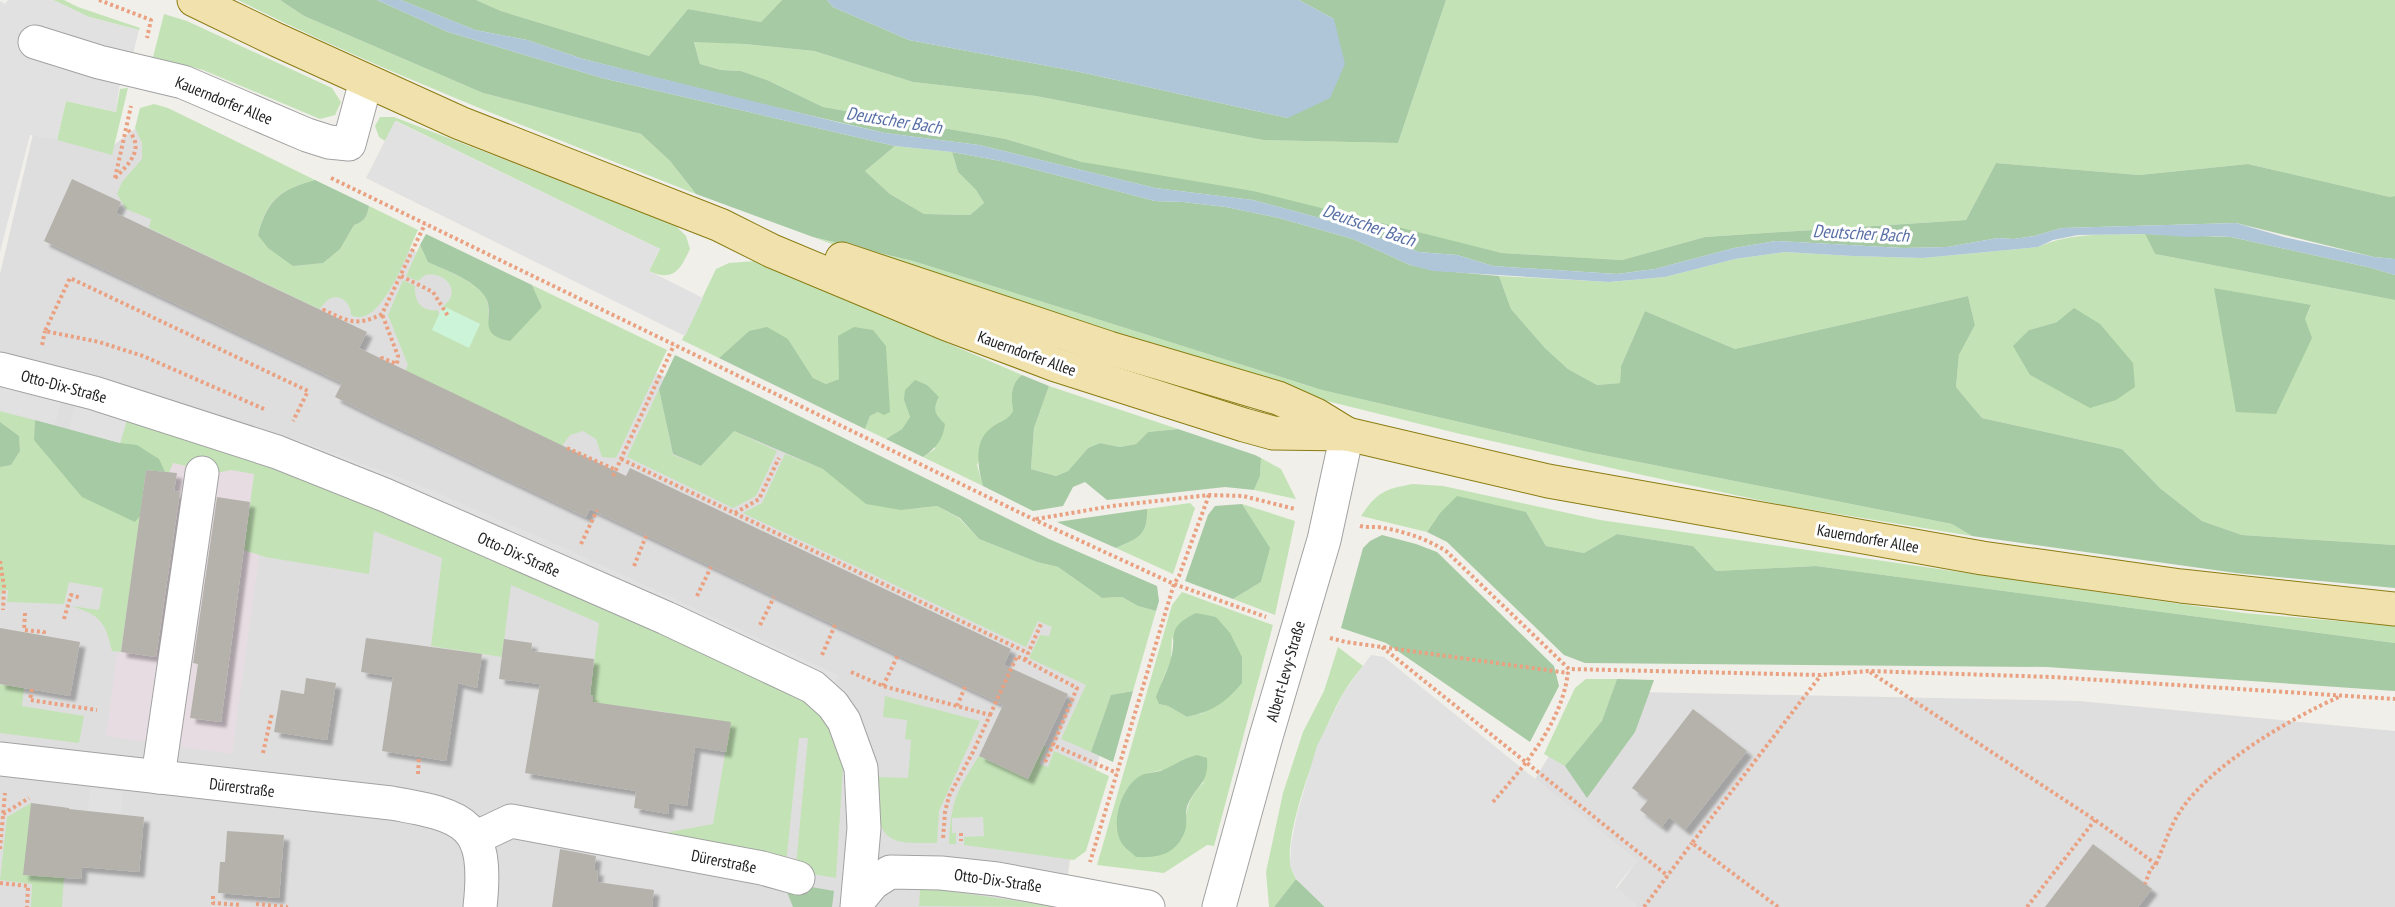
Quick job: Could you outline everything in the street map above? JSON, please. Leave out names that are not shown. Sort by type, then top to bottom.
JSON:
[{"type":"main road","name":"Kauerndorfer Allee","points":[[199,1],[460,123],[720,225],[777,237],[1109,348],[1278,398],[1316,415],[1347,434],[1548,481],[1982,558],[2181,586],[2395,609]]},
{"type":"street","name":"Kauerndorfer Allee","points":[[35,42],[69,54],[183,82],[307,135],[329,142],[349,144],[366,81]]},
{"type":"street","name":"Otto-Dix-Straße","points":[[0,369],[94,393],[277,452],[385,495],[666,618],[813,687],[833,705],[844,721],[861,768],[864,828],[858,904]]},
{"type":"street","name":"Albert-Levy-Straße","points":[[1219,907],[1330,518],[1347,434]]},
{"type":"street","points":[[158,777],[202,473]]},
{"type":"street","name":"Dürerstraße","points":[[4,759],[414,807],[451,818],[464,825],[475,838],[511,821],[762,868],[798,878]]},
{"type":"street","points":[[475,838],[483,863],[480,907]]},
{"type":"street","name":"Otto-Dix-Straße","points":[[858,904],[873,884],[890,872],[941,873],[997,879],[1083,893],[1148,907]]},
{"type":"path","points":[[99,0],[151,20],[125,128],[115,178],[128,165],[136,146],[135,136],[125,128]]},
{"type":"path","points":[[330,177],[1034,519],[1174,584],[1297,629],[1346,642],[1568,671],[1821,675],[1868,671],[2052,677],[2395,699]]},
{"type":"path","points":[[323,311],[351,323],[382,314],[425,224]]},
{"type":"path","points":[[401,276],[433,292],[448,316]]},
{"type":"path","points":[[272,412],[143,356],[99,342],[45,331],[70,278],[308,391],[293,421]]},
{"type":"path","points":[[381,359],[397,364],[398,356],[382,314]]},
{"type":"path","points":[[613,476],[674,345]]},
{"type":"path","points":[[282,417],[304,426]]},
{"type":"path","points":[[567,448],[616,470]]},
{"type":"path","points":[[734,513],[759,499],[779,458]]},
{"type":"path","points":[[621,459],[1028,653]]},
{"type":"path","points":[[1034,519],[1112,506],[1209,495],[1243,496],[1363,527],[1382,527],[1431,542],[1446,551],[1568,671]]},
{"type":"path","points":[[1083,893],[1092,853],[1174,584],[1209,495]]},
{"type":"path","points":[[579,547],[597,510]]},
{"type":"path","points":[[632,571],[646,536]]},
{"type":"path","points":[[0,561],[4,587],[3,610]]},
{"type":"path","points":[[695,600],[711,567]]},
{"type":"path","points":[[64,619],[71,595],[81,598]]},
{"type":"path","points":[[758,629],[774,597]]},
{"type":"path","points":[[25,613],[24,630],[44,633],[44,636]]},
{"type":"path","points":[[1025,660],[1041,624]]},
{"type":"path","points":[[821,658],[836,625]]},
{"type":"path","points":[[1382,647],[1668,876]]},
{"type":"path","points":[[898,655],[883,686],[990,715]]},
{"type":"path","points":[[941,873],[945,812],[949,796],[973,752],[1017,656],[1077,688],[1052,741],[1045,762]]},
{"type":"path","points":[[1493,802],[1533,756],[1566,692],[1568,671]]},
{"type":"path","points":[[1868,671],[2095,820],[2156,864]]},
{"type":"path","points":[[1644,907],[1821,675]]},
{"type":"path","points":[[957,706],[965,687]]},
{"type":"path","points":[[32,689],[30,700],[97,710]]},
{"type":"path","points":[[2145,884],[2181,810],[2197,791],[2236,756],[2272,732],[2308,710],[2342,695]]},
{"type":"path","points":[[1052,741],[1117,773]]},
{"type":"path","points":[[0,849],[4,759]]},
{"type":"path","points":[[3,814],[30,797]]},
{"type":"path","points":[[2027,907],[2095,820]]},
{"type":"path","points":[[1692,843],[1778,907]]},
{"type":"path","points":[[0,883],[28,886],[27,907]]},
{"type":"path","points":[[213,896],[213,903],[242,905]]},
{"type":"path","points":[[256,904],[288,907]]},
{"type":"shaded area","points":[[8,0],[53,0],[89,17],[139,30],[133,54],[129,53],[119,88],[116,112],[66,101],[57,140],[30,135],[0,252],[0,1],[5,4]]},
{"type":"shaded area","points":[[150,118],[675,382],[1145,626],[1104,741],[1071,853],[1063,907],[0,907],[0,274],[33,134],[107,150]]},
{"type":"shaded area","points":[[395,121],[660,249],[649,271],[703,298],[685,336],[366,178]]},
{"type":"shaded area","points":[[0,386],[61,402],[55,425],[0,411]]},
{"type":"shaded area","points":[[186,405],[298,440],[412,482],[567,549],[838,675],[833,686],[182,415]]},
{"type":"shaded area","points":[[75,406],[127,420],[120,443],[69,429]]},
{"type":"shaded area","points":[[145,449],[271,467],[232,754],[106,736]]},
{"type":"shaded area","points":[[1371,655],[1384,657],[1637,861],[1616,887],[1637,905],[1636,907],[1325,907],[1296,879],[1290,865],[1291,845],[1297,814],[1317,746],[1344,692]]},
{"type":"shaded area","points":[[1589,691],[2079,701],[2395,731],[2395,907],[1603,907],[1637,861],[1535,779]]},
{"type":"shaded area","points":[[90,788],[123,792],[121,815],[88,811]]},
{"type":"green space","points":[[53,0],[64,0],[140,28],[139,30],[89,17]]},
{"type":"green space","points":[[238,0],[280,0],[304,16],[483,93],[641,134],[670,161],[696,194],[407,78]]},
{"type":"green space","points":[[280,0],[377,0],[448,32],[602,78],[895,146],[865,171],[890,194],[924,214],[970,215],[984,203],[976,190],[958,172],[952,152],[1006,162],[1155,201],[1226,207],[1279,218],[1353,239],[1410,265],[1432,270],[1499,276],[1511,309],[1545,348],[1568,369],[1597,385],[1620,383],[1621,366],[1645,311],[1735,349],[1968,296],[1975,325],[1959,355],[1956,387],[1982,418],[2122,449],[2161,489],[2202,521],[2242,535],[2395,545],[2395,588],[2236,573],[1972,536],[1952,524],[1588,452],[1322,390],[913,261],[813,237],[696,194],[670,161],[641,134],[483,93],[304,16]]},
{"type":"green space","points":[[401,0],[476,0],[501,11],[649,56],[688,9],[761,22],[782,0],[827,0],[833,7],[909,40],[1080,72],[1288,118],[1334,19],[1299,0],[1446,0],[1398,143],[1263,140],[1036,96],[913,82],[814,51],[745,44],[694,42],[700,64],[721,70],[741,71],[767,80],[823,107],[1006,139],[1082,162],[1253,191],[1502,253],[1622,260],[1705,237],[1966,220],[1996,163],[2139,175],[2248,164],[2390,197],[2395,196],[2395,259],[2374,257],[2236,223],[2062,228],[2034,236],[2014,239],[1998,238],[1947,247],[1903,248],[1776,241],[1734,248],[1655,269],[1617,274],[1493,266],[1457,255],[1419,252],[1338,223],[1253,200],[1155,188],[979,145],[885,133],[749,101],[583,59],[527,40],[475,30]]},
{"type":"green space","points":[[476,0],[782,0],[761,22],[688,9],[649,56],[501,11]]},
{"type":"green space","points":[[1446,0],[2395,0],[2395,196],[2390,197],[2248,164],[2139,175],[1996,163],[1966,220],[1705,237],[1622,260],[1502,253],[1401,229],[1082,162],[1006,139],[823,107],[767,80],[741,71],[721,70],[700,64],[694,41],[814,51],[913,82],[1036,96],[1263,140],[1398,143]]},
{"type":"green space","points":[[164,14],[187,21],[332,88],[341,102],[335,115],[320,119],[203,70],[153,57]]},
{"type":"green space","points":[[128,88],[112,155],[57,140],[66,101],[116,112],[120,89]]},
{"type":"green space","points":[[154,104],[168,108],[315,180],[284,192],[271,205],[261,223],[258,235],[293,266],[323,263],[340,249],[354,225],[365,218],[369,206],[418,230],[383,300],[373,311],[362,317],[351,315],[348,304],[335,297],[329,299],[319,309],[149,228],[151,219],[126,209],[117,194],[122,182],[142,159],[142,143],[135,128],[140,108]]},
{"type":"green space","points":[[380,117],[394,117],[676,226],[686,236],[690,249],[676,272],[665,275],[649,271],[660,249],[396,121],[385,141],[379,137],[375,126]]},
{"type":"green space","points":[[895,146],[952,152],[958,172],[976,190],[984,203],[970,215],[924,214],[890,194],[865,171]]},
{"type":"green space","points":[[315,180],[369,206],[368,210],[363,220],[354,225],[340,249],[323,263],[293,266],[268,248],[258,235],[266,213],[277,198],[293,187]]},
{"type":"green space","points":[[426,234],[532,285],[542,307],[510,341],[492,334],[488,323],[488,302],[484,295],[473,284],[428,262],[420,245]]},
{"type":"green space","points":[[2145,234],[2155,254],[2395,300],[2395,545],[2242,535],[2202,521],[2161,489],[2122,449],[1982,418],[1956,387],[1959,355],[1975,325],[1968,296],[1735,349],[1645,311],[1621,366],[1620,383],[1597,385],[1568,369],[1545,348],[1511,309],[1499,276],[1609,282],[1665,277],[1735,259],[1785,252],[1923,258],[2038,247],[2077,237]],"holes":[[[2214,288],[2311,306],[2305,319]],[[2057,322],[2055,387],[2030,375],[2029,330]]]},
{"type":"green space","points":[[2145,234],[2231,237],[2372,268],[2395,275],[2395,300],[2155,254]]},
{"type":"green space","points":[[813,237],[913,261],[1322,390],[1588,452],[1952,524],[1972,536],[1777,504],[1456,433],[1319,399],[962,292]]},
{"type":"green space","points":[[420,245],[428,262],[474,285],[485,296],[488,319],[542,307],[532,285],[667,350],[616,458],[602,457],[596,439],[583,431],[570,435],[562,446],[405,371],[408,365],[388,315],[403,280],[415,286],[417,301],[423,307],[438,310],[439,315],[432,330],[480,324],[443,306],[449,301],[451,289],[440,276],[425,275],[418,281],[406,276]]},
{"type":"green space","points":[[756,261],[1022,375],[1013,387],[1013,411],[1007,420],[993,426],[977,465],[983,486],[923,457],[935,449],[934,407],[939,397],[904,400],[910,417],[902,429],[886,439],[865,429],[870,416],[878,412],[840,361],[839,379],[826,384],[813,378],[788,339],[749,331],[719,358],[682,340],[716,269],[729,263]]},
{"type":"green space","points":[[2214,288],[2311,305],[2305,319],[2312,338],[2276,414],[2236,412]]},
{"type":"green space","points":[[443,306],[480,324],[469,348],[432,330]]},
{"type":"green space","points":[[2074,308],[2100,324],[2133,363],[2135,387],[2116,400],[2090,408],[2030,375],[2013,346],[2029,330],[2057,322]]},
{"type":"green space","points":[[767,327],[788,339],[813,378],[826,384],[839,379],[838,336],[854,327],[873,330],[886,346],[890,412],[884,415],[878,412],[870,416],[865,429],[719,358],[749,331]]},
{"type":"green space","points":[[675,355],[1049,539],[1157,586],[1159,601],[1156,611],[1138,606],[1122,597],[1102,598],[1058,567],[1037,562],[979,539],[960,518],[937,506],[901,510],[866,504],[823,469],[734,431],[701,466],[673,454],[659,389]]},
{"type":"green space","points":[[1022,375],[1049,386],[1034,428],[1031,469],[1056,476],[1068,471],[1088,448],[1100,443],[1120,447],[1136,444],[1148,432],[1178,429],[1261,458],[1260,476],[1254,490],[1225,487],[1107,500],[1085,482],[1073,487],[1063,506],[1033,511],[983,486],[978,455],[985,433],[1008,418],[1013,411],[1013,387]]},
{"type":"green space","points":[[915,380],[927,385],[939,397],[936,412],[945,424],[943,435],[938,443],[923,457],[886,439],[902,429],[910,417],[904,400],[905,390]]},
{"type":"green space","points":[[1049,386],[1178,429],[1148,432],[1136,444],[1120,447],[1100,443],[1088,448],[1068,471],[1056,476],[1031,469],[1034,428]]},
{"type":"green space","points":[[659,389],[673,455],[701,466],[734,431],[777,451],[756,496],[733,508],[627,457]]},
{"type":"green space","points":[[0,411],[35,420],[34,440],[140,516],[121,652],[112,651],[104,626],[95,616],[71,606],[99,610],[103,588],[69,582],[64,604],[7,602],[8,590],[1,590],[0,601],[0,467],[11,465],[20,451],[19,436],[0,422]]},
{"type":"green space","points":[[35,420],[120,443],[137,445],[159,459],[165,472],[146,470],[140,516],[135,522],[82,497],[34,440]]},
{"type":"green space","points":[[127,420],[217,447],[420,522],[787,688],[816,707],[831,726],[843,767],[836,878],[800,872],[796,865],[808,738],[799,738],[786,864],[663,840],[664,833],[713,824],[729,731],[666,712],[593,703],[593,696],[590,695],[599,623],[511,585],[502,657],[431,646],[442,558],[374,531],[369,574],[265,557],[244,550],[254,474],[231,470],[217,473],[173,463],[169,473],[165,472],[152,455],[135,446],[120,443]]},
{"type":"green space","points":[[0,422],[19,436],[20,451],[11,465],[0,467]]},
{"type":"green space","points":[[785,454],[823,469],[842,482],[901,510],[937,506],[959,518],[979,539],[1037,562],[1058,567],[1102,598],[1122,597],[1138,606],[1156,611],[1133,691],[1111,695],[1091,752],[1061,739],[1086,685],[1029,658],[1040,635],[1049,636],[1052,627],[1038,621],[1026,647],[743,513],[762,503]]},
{"type":"green space","points":[[1261,458],[1281,469],[1296,499],[1254,490],[1260,476]]},
{"type":"green space","points":[[1413,484],[1443,486],[1600,520],[2244,613],[2395,626],[2395,643],[1816,566],[1716,571],[1693,546],[1617,534],[1584,553],[1546,546],[1526,512],[1440,513],[1427,532],[1361,516],[1382,493]]},
{"type":"green space","points":[[1457,496],[1526,512],[1546,546],[1584,553],[1617,534],[1693,546],[1716,571],[1816,566],[2395,643],[2395,691],[2047,667],[1585,663],[1564,655],[1447,542],[1427,532],[1440,513]]},
{"type":"green space","points":[[1190,503],[1195,508],[1173,574],[1116,548],[1140,535],[1146,525],[1147,509]]},
{"type":"green space","points":[[1242,504],[1295,521],[1275,615],[1233,599],[1261,582],[1269,548]]},
{"type":"green space","points":[[1242,504],[1270,548],[1261,582],[1233,599],[1185,581],[1208,515],[1215,506]]},
{"type":"green space","points":[[1147,509],[1146,525],[1140,535],[1116,548],[1057,522]]},
{"type":"green space","points":[[1382,535],[1437,552],[1554,666],[1559,686],[1530,742],[1386,643],[1341,628],[1363,548],[1370,541]]},
{"type":"green space","points":[[1182,592],[1273,625],[1214,846],[1207,845],[1164,873],[1097,865],[1172,605]],"holes":[[[1172,637],[1203,713],[1187,717],[1168,706],[1159,704],[1162,681],[1171,660]],[[1162,770],[1204,782],[1189,804],[1185,831],[1117,830],[1119,808],[1128,787],[1141,776]]]},
{"type":"green space","points":[[1196,613],[1216,617],[1230,633],[1242,657],[1242,683],[1218,705],[1187,717],[1168,706],[1159,704],[1156,697],[1170,662],[1176,629],[1179,624]]},
{"type":"green space","points":[[1338,647],[1363,666],[1348,685],[1336,707],[1307,778],[1293,830],[1290,851],[1291,867],[1296,879],[1274,907],[1269,907],[1266,872],[1283,793],[1303,732],[1324,691]]},
{"type":"green space","points":[[1586,679],[1617,679],[1602,721],[1565,766],[1544,754],[1575,688]]},
{"type":"green space","points":[[1617,679],[1654,680],[1635,732],[1587,798],[1565,766],[1602,721]]},
{"type":"green space","points":[[0,684],[24,688],[22,706],[84,716],[79,743],[0,733]]},
{"type":"green space","points":[[1133,691],[1113,762],[1091,752],[1111,695]]},
{"type":"green space","points":[[885,696],[980,721],[939,811],[937,843],[910,843],[895,840],[882,829],[879,821],[876,803],[877,777],[908,778],[911,740],[905,739],[907,720],[883,717]]},
{"type":"green space","points":[[1044,746],[1046,747],[1039,764],[1048,767],[1054,751],[1109,776],[1086,851],[1074,860],[964,845],[964,837],[984,836],[983,817],[952,818],[952,833],[956,833],[956,844],[949,844],[951,817],[956,797],[979,756],[1028,779]]},
{"type":"green space","points":[[1197,755],[1207,758],[1206,773],[1188,804],[1186,828],[1181,839],[1171,850],[1159,856],[1136,857],[1120,840],[1118,832],[1118,814],[1123,796],[1134,781],[1142,775],[1163,770]]},
{"type":"green space","points":[[31,803],[64,877],[62,907],[31,907],[32,884],[0,880],[7,817]]},
{"type":"green space","points":[[1296,879],[1325,907],[1274,907]]},
{"type":"green space","points":[[783,882],[834,891],[832,907],[793,907]]},
{"type":"green space","points":[[920,890],[941,890],[1059,907],[919,906]]},
{"type":"water","points":[[377,0],[401,0],[475,30],[527,40],[583,59],[841,123],[885,133],[979,145],[1155,188],[1253,200],[1338,223],[1419,252],[1457,255],[1493,266],[1617,274],[1655,269],[1734,248],[1776,241],[1903,248],[1947,247],[1998,238],[2014,239],[2034,236],[2062,228],[2236,223],[2284,237],[2374,257],[2395,259],[2395,275],[2231,237],[2145,234],[2078,235],[2053,240],[2038,247],[1923,258],[1785,252],[1735,259],[1665,277],[1609,282],[1433,271],[1410,265],[1353,239],[1279,218],[1226,207],[1155,201],[1006,162],[952,152],[895,146],[602,78],[448,32]]},
{"type":"water","points":[[827,0],[1299,0],[1334,19],[1345,64],[1330,98],[1288,118],[1080,72],[909,40],[833,7]]},
{"type":"building","points":[[72,179],[121,202],[116,213],[367,332],[359,348],[626,476],[630,468],[1011,649],[1004,665],[1068,694],[1028,779],[979,756],[1003,705],[590,509],[586,517],[375,417],[335,397],[342,383],[44,241]]},
{"type":"building","points":[[146,470],[177,473],[174,491],[180,492],[156,657],[121,652]]},
{"type":"building","points":[[217,497],[250,502],[221,722],[190,718],[198,664],[193,663]]},
{"type":"building","points":[[0,628],[80,642],[70,696],[0,684]]},
{"type":"building","points":[[366,638],[482,654],[477,688],[458,683],[446,761],[382,751],[393,677],[361,672]]},
{"type":"building","points":[[504,639],[532,643],[531,651],[594,659],[590,695],[593,696],[593,702],[731,722],[726,752],[695,747],[687,806],[669,803],[668,814],[634,808],[636,791],[525,773],[540,684],[499,679]]},
{"type":"building","points":[[306,678],[336,683],[327,740],[274,732],[281,690],[304,694]]},
{"type":"building","points":[[1693,709],[1747,751],[1685,830],[1669,817],[1662,827],[1640,810],[1648,800],[1632,788]]},
{"type":"building","points":[[31,803],[144,817],[139,872],[82,867],[81,879],[23,875]]},
{"type":"building","points":[[227,831],[284,835],[279,898],[218,893],[220,862],[225,862]]},
{"type":"building","points":[[2093,844],[2152,889],[2138,907],[2045,907]]},
{"type":"building","points":[[560,849],[596,856],[594,870],[598,870],[597,882],[654,890],[652,907],[552,907]]},
{"type":"water label","name":"Deutscher Bach","points":[[894,120]]},
{"type":"water label","name":"Deutscher Bach","points":[[1369,225]]},
{"type":"water label","name":"Deutscher Bach","points":[[1861,233]]}]
